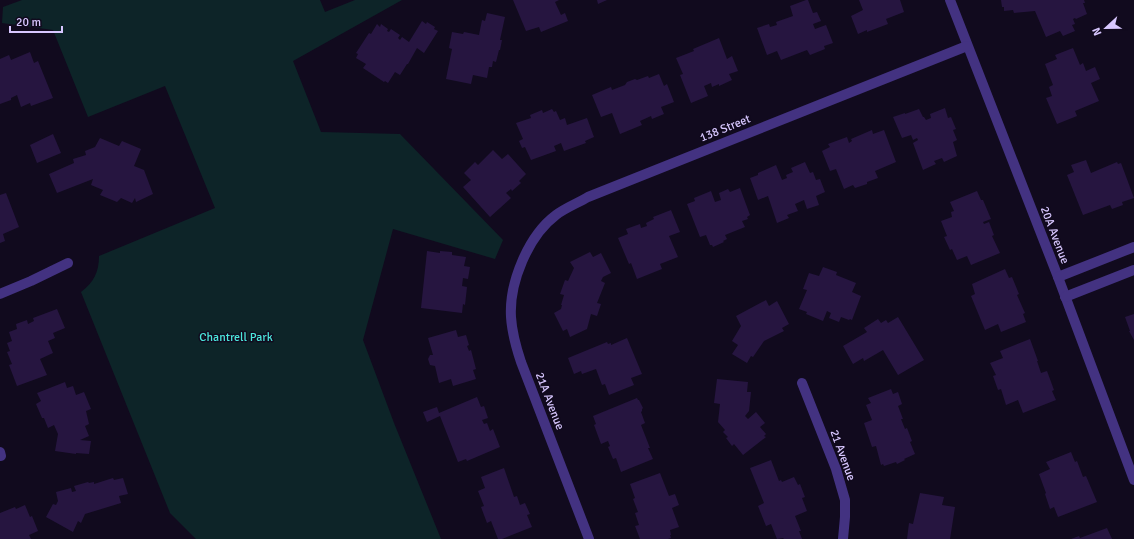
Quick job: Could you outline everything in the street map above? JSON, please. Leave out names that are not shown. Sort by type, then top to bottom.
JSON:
[{"type":"street","name":"20A Avenue","points":[[950,0],[1058,277],[1134,480]]},
{"type":"street","name":"138 Street","points":[[519,268],[528,249],[545,226],[555,216],[588,197],[967,46]]},
{"type":"street","points":[[1058,277],[1134,247]]},
{"type":"street","points":[[0,294],[68,263]]},
{"type":"street","name":"21A Avenue","points":[[519,268],[513,292],[511,315],[514,339],[521,362],[589,539]]},
{"type":"street","points":[[1065,297],[1134,270]]},
{"type":"street","name":"21 Avenue","points":[[802,383],[836,469],[845,500],[843,539]]},
{"type":"green space","name":"Chantrell Park","points":[[22,0],[320,0],[325,12],[355,0],[402,0],[293,61],[321,132],[400,134],[503,240],[495,259],[393,229],[363,340],[394,423],[441,539],[196,539],[170,513],[81,292],[89,284],[97,272],[99,256],[215,208],[165,86],[88,117],[53,30],[2,23],[3,7]]},
{"type":"building","points":[[513,0],[559,0],[555,2],[561,15],[565,13],[568,21],[541,32],[539,27],[526,31]]},
{"type":"building","points":[[597,0],[607,0],[598,4]]},
{"type":"building","points":[[808,0],[813,13],[817,12],[821,21],[813,24],[815,29],[826,25],[833,43],[824,46],[825,49],[810,55],[807,50],[781,60],[777,51],[767,55],[757,28],[769,24],[770,27],[777,25],[776,22],[793,16],[790,6]]},
{"type":"building","points":[[859,0],[900,0],[904,12],[886,19],[888,24],[858,34],[851,16],[863,10]]},
{"type":"building","points":[[1001,0],[1084,0],[1085,3],[1083,3],[1087,14],[1073,19],[1075,24],[1072,25],[1075,31],[1063,36],[1060,31],[1046,37],[1035,11],[1014,13],[1013,10],[1004,11]]},
{"type":"building","points":[[487,13],[505,17],[500,40],[502,40],[500,50],[496,62],[493,61],[492,67],[489,67],[487,78],[473,75],[471,84],[446,79],[452,49],[449,48],[452,32],[463,34],[464,32],[479,35],[482,20],[485,21]]},
{"type":"building","points":[[422,21],[435,27],[434,29],[438,31],[424,53],[417,48],[400,75],[395,72],[388,83],[385,81],[384,82],[363,68],[366,64],[356,58],[358,54],[356,53],[369,33],[371,34],[377,24],[380,27],[381,24],[388,29],[387,31],[389,32],[391,29],[400,35],[398,38],[400,40],[402,37],[409,42]]},
{"type":"building","points":[[719,38],[727,59],[732,56],[738,71],[729,74],[732,80],[719,86],[719,84],[712,87],[711,83],[704,86],[708,96],[691,103],[680,75],[683,74],[676,58],[694,51],[693,49]]},
{"type":"building","points":[[1073,48],[1080,65],[1083,63],[1086,71],[1095,67],[1100,79],[1091,83],[1099,101],[1075,111],[1077,116],[1057,124],[1046,98],[1052,96],[1049,87],[1053,85],[1045,64],[1057,59],[1055,55]]},
{"type":"building","points":[[30,52],[34,63],[38,61],[53,98],[31,106],[30,103],[21,107],[17,95],[11,98],[11,100],[0,104],[0,59],[9,55],[11,60]]},
{"type":"building","points":[[659,74],[664,86],[667,84],[674,102],[661,107],[664,114],[652,119],[651,116],[640,121],[642,125],[620,134],[612,113],[601,117],[592,95],[611,87],[612,90],[635,79],[637,80],[648,76],[649,78]]},
{"type":"building","points":[[945,108],[948,118],[951,117],[956,129],[953,130],[957,140],[953,142],[957,156],[944,162],[942,158],[934,161],[936,164],[923,170],[913,143],[918,140],[917,138],[913,140],[911,135],[902,138],[893,117],[919,109],[926,120],[931,118],[930,114]]},
{"type":"building","points":[[552,109],[554,112],[556,111],[560,120],[565,118],[567,125],[587,118],[594,137],[585,141],[586,143],[564,151],[561,143],[554,146],[556,151],[531,160],[525,147],[522,148],[519,141],[523,139],[516,123],[531,118],[530,115],[542,110],[543,113]]},
{"type":"building","points":[[872,130],[873,134],[884,130],[896,162],[875,171],[878,178],[867,182],[867,184],[855,188],[853,185],[844,189],[836,169],[830,171],[822,151],[830,147],[828,144],[847,137],[849,143],[852,141],[851,139]]},
{"type":"building","points":[[53,134],[61,153],[37,163],[30,145]]},
{"type":"building","points":[[100,138],[119,146],[122,141],[141,149],[134,166],[144,170],[153,194],[136,202],[135,198],[132,203],[121,198],[117,202],[100,195],[103,190],[91,185],[93,179],[57,193],[49,174],[74,163],[73,159],[86,155],[85,151],[95,147]]},
{"type":"building","points":[[493,150],[502,159],[508,154],[526,174],[519,181],[521,183],[512,191],[511,189],[506,193],[511,198],[490,217],[463,187],[471,180],[464,173],[475,162],[478,165]]},
{"type":"building","points":[[1086,160],[1091,173],[1117,162],[1118,164],[1121,163],[1134,198],[1122,202],[1123,205],[1112,209],[1110,205],[1083,215],[1067,175],[1074,172],[1071,165]]},
{"type":"building","points":[[805,162],[810,173],[813,172],[816,180],[820,179],[825,192],[816,196],[819,205],[807,209],[804,200],[795,204],[798,211],[787,215],[789,218],[777,223],[768,196],[758,200],[750,178],[776,165],[782,180],[787,178],[786,175],[793,172],[791,168]]},
{"type":"building","points":[[740,188],[750,215],[747,217],[748,219],[742,221],[745,227],[725,235],[727,239],[723,241],[724,242],[713,247],[710,245],[706,235],[700,237],[687,204],[695,201],[694,198],[711,191],[715,202],[721,200],[719,193],[728,189],[730,192]]},
{"type":"building","points":[[977,191],[981,200],[983,200],[991,219],[983,222],[984,224],[989,222],[994,235],[992,236],[1000,253],[971,265],[967,256],[957,260],[952,249],[950,250],[944,237],[947,236],[941,221],[952,217],[951,212],[954,211],[950,202]]},
{"type":"building","points":[[6,193],[19,227],[3,234],[5,241],[0,243],[0,195]]},
{"type":"building","points":[[671,210],[680,232],[669,236],[678,257],[660,264],[662,269],[637,279],[631,263],[629,264],[618,238],[628,234],[626,229],[640,224],[641,228],[647,226],[646,223],[654,219],[653,217]]},
{"type":"building","points":[[427,251],[440,253],[440,251],[452,252],[452,255],[466,257],[464,266],[470,267],[468,279],[463,278],[462,286],[467,287],[465,305],[463,304],[462,313],[421,308]]},
{"type":"building","points":[[590,252],[593,257],[601,253],[611,273],[603,277],[601,281],[605,283],[597,303],[601,304],[597,316],[591,314],[587,329],[570,337],[567,329],[563,331],[554,313],[561,309],[564,295],[560,294],[565,280],[568,281],[574,268],[570,262]]},
{"type":"building","points":[[823,267],[837,272],[836,275],[856,283],[852,292],[861,296],[852,320],[841,317],[839,322],[829,318],[831,313],[827,311],[823,321],[806,314],[807,312],[799,309],[807,290],[803,289],[809,273],[819,276]]},
{"type":"building","points":[[1005,269],[1009,278],[1012,277],[1019,294],[1017,295],[1025,313],[1023,314],[1026,322],[1001,332],[998,324],[985,330],[971,296],[975,294],[972,284]]},
{"type":"building","points":[[766,300],[769,306],[777,301],[789,324],[782,328],[784,331],[764,341],[747,363],[732,354],[738,345],[732,341],[741,326],[736,316]]},
{"type":"building","points":[[57,309],[65,328],[53,333],[55,338],[48,341],[53,353],[40,359],[47,375],[17,386],[9,365],[12,364],[7,352],[10,351],[7,343],[12,341],[9,332],[17,329],[16,324],[27,320],[28,324],[34,321],[33,318]]},
{"type":"building","points":[[1134,314],[1134,340],[1129,331],[1125,317]]},
{"type":"building","points":[[898,317],[924,360],[898,375],[883,350],[864,361],[863,358],[853,364],[843,346],[867,332],[864,328],[878,319],[881,323],[886,320],[888,323]]},
{"type":"building","points":[[456,330],[458,337],[466,335],[469,345],[467,346],[469,351],[471,350],[476,369],[473,370],[476,379],[453,386],[451,379],[439,383],[435,366],[430,365],[428,359],[430,355],[433,355],[428,338]]},
{"type":"building","points":[[627,338],[642,374],[631,378],[634,385],[609,395],[605,384],[602,385],[596,369],[582,374],[581,371],[574,374],[568,358],[607,342],[608,344],[611,343],[611,345]]},
{"type":"building","points":[[1030,339],[1041,373],[1047,371],[1056,400],[1023,413],[1018,400],[1006,405],[1001,389],[998,390],[993,376],[996,375],[990,363],[1003,358],[1000,351]]},
{"type":"building","points":[[717,379],[748,382],[747,392],[751,392],[749,411],[745,416],[748,419],[756,412],[765,423],[760,427],[766,434],[764,436],[766,437],[743,455],[734,444],[732,446],[726,438],[728,437],[723,432],[725,430],[718,422],[720,404],[714,403]]},
{"type":"building","points":[[65,382],[67,388],[73,386],[76,395],[84,392],[91,409],[86,411],[89,424],[85,426],[89,436],[80,440],[91,441],[89,454],[55,451],[58,434],[54,425],[48,428],[36,404],[41,401],[37,393]]},
{"type":"building","points":[[891,389],[893,394],[898,392],[902,404],[898,406],[903,419],[901,419],[905,429],[907,428],[912,441],[910,442],[915,454],[897,464],[896,462],[884,466],[883,464],[881,465],[876,446],[872,447],[864,423],[872,420],[866,405],[871,403],[868,398]]},
{"type":"building","points":[[477,397],[481,407],[484,406],[488,418],[482,420],[484,424],[487,423],[490,431],[493,429],[500,447],[467,461],[466,459],[458,462],[440,416],[427,422],[423,412],[437,407],[439,413]]},
{"type":"building","points":[[637,398],[643,408],[641,412],[645,423],[641,425],[653,459],[621,472],[616,458],[613,459],[608,447],[610,446],[608,441],[601,444],[594,425],[596,424],[593,416]]},
{"type":"building","points":[[1071,452],[1075,462],[1077,461],[1083,477],[1086,476],[1097,502],[1058,517],[1054,507],[1050,509],[1039,474],[1050,469],[1046,462]]},
{"type":"building","points":[[771,460],[779,481],[781,480],[782,482],[794,477],[798,485],[800,484],[805,497],[802,498],[807,511],[795,516],[801,531],[799,531],[802,539],[777,539],[771,524],[766,526],[758,506],[764,503],[750,468]]},
{"type":"building","points":[[504,468],[514,497],[517,496],[520,505],[525,503],[530,514],[527,515],[532,527],[502,539],[498,539],[491,521],[487,523],[481,507],[484,506],[478,491],[485,488],[481,477]]},
{"type":"building","points":[[660,473],[669,496],[675,494],[679,505],[672,508],[679,527],[670,530],[671,538],[668,539],[640,539],[635,526],[639,525],[635,513],[638,512],[633,499],[635,498],[630,484]]},
{"type":"building","points":[[113,478],[114,480],[123,478],[128,494],[119,496],[121,503],[85,514],[81,523],[78,521],[73,532],[46,517],[53,504],[56,505],[58,501],[56,492],[71,488],[72,492],[76,491],[74,486],[88,482],[94,482],[94,484]]},
{"type":"building","points":[[920,493],[944,497],[942,505],[955,507],[950,539],[907,539],[909,523],[913,524]]},
{"type":"building","points":[[25,505],[30,517],[32,516],[38,531],[29,535],[31,539],[0,539],[0,513]]},
{"type":"building","points":[[1107,528],[1112,539],[1071,539],[1079,536],[1080,538]]}]
